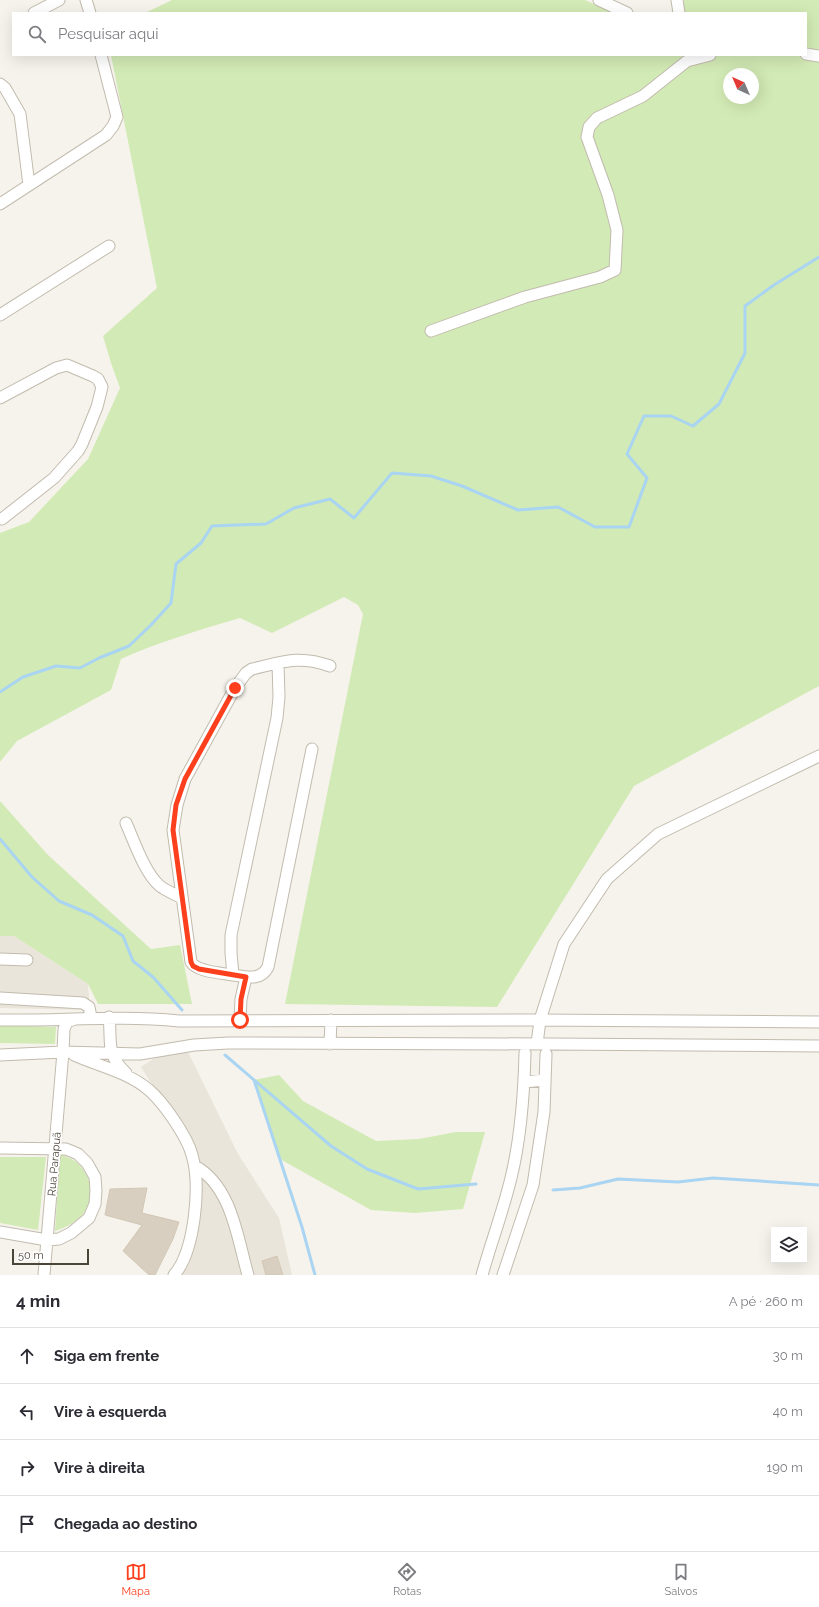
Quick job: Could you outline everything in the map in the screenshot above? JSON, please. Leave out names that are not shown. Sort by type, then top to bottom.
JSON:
[{"type":"street","points":[[36,12],[59,0]]},
{"type":"street","points":[[86,0],[90,12]]},
{"type":"street","points":[[599,0],[625,12]]},
{"type":"street","points":[[677,0],[679,12]]},
{"type":"street","points":[[807,54],[819,56]]},
{"type":"street","points":[[0,204],[106,135],[113,126],[117,117],[101,56]]},
{"type":"street","points":[[431,331],[525,297],[600,278],[615,270],[617,230],[608,195],[587,137],[589,126],[597,118],[643,96],[686,58],[702,56]]},
{"type":"street","points":[[0,84],[5,88],[20,114],[29,185]]},
{"type":"street","points":[[0,315],[109,246]]},
{"type":"street","points":[[0,398],[56,368],[67,365],[98,379],[102,387],[97,407],[78,451],[54,478],[2,520]]},
{"type":"street","points":[[312,749],[268,967],[265,974],[259,977],[246,977],[193,966],[191,962],[173,830],[176,805],[185,779],[235,688],[246,673],[252,669],[299,659],[314,660],[330,666]]},
{"type":"street","points":[[233,975],[231,953],[232,935],[277,718],[279,697],[278,663]]},
{"type":"street","points":[[537,1044],[540,1020],[564,944],[607,880],[658,834],[819,756]]},
{"type":"street","points":[[126,823],[137,850],[152,877],[160,886],[182,898]]},
{"type":"street","points":[[0,959],[27,960]]},
{"type":"street","points":[[240,1020],[241,999],[246,977]]},
{"type":"street","points":[[0,998],[83,1003],[89,1007],[91,1018]]},
{"type":"street","points":[[0,1020],[109,1017],[178,1021],[540,1020],[819,1022]]},
{"type":"street","points":[[109,1017],[111,1054],[116,1064],[129,1076],[149,1090],[161,1103],[175,1122],[192,1153],[195,1166],[196,1208],[190,1239],[179,1269],[174,1275]]},
{"type":"street","name":"Rua Parapuã","points":[[44,1275],[55,1149],[67,1053],[64,1029],[67,1022],[75,1019]]},
{"type":"street","points":[[330,1044],[331,1020]]},
{"type":"street","points":[[0,1055],[67,1053],[140,1054],[194,1045],[228,1043],[819,1046]]},
{"type":"street","points":[[67,1053],[129,1076]]},
{"type":"street","points":[[482,1275],[511,1178],[520,1135],[525,1053]]},
{"type":"street","points":[[503,1275],[532,1185],[544,1112],[546,1054]]},
{"type":"street","points":[[524,1082],[545,1080]]},
{"type":"street","points":[[0,1148],[66,1149],[78,1154],[87,1163],[95,1177],[96,1190],[95,1204],[89,1218],[71,1233],[59,1239],[47,1240],[0,1232]]},
{"type":"street","points":[[195,1166],[220,1189],[231,1212],[248,1275]]},
{"type":"shaded area","points":[[0,936],[14,936],[88,984],[90,1010],[0,1008]]},
{"type":"shaded area","points":[[188,1052],[238,1154],[279,1218],[292,1275],[177,1275],[192,1239],[195,1153],[141,1067],[156,1057]]},
{"type":"green space","points":[[172,0],[585,0],[613,12],[147,12]]},
{"type":"green space","points":[[684,0],[819,0],[819,686],[634,786],[497,1007],[285,1004],[363,614],[358,605],[344,597],[272,633],[240,618],[194,632],[121,659],[111,690],[17,741],[0,762],[0,533],[29,522],[88,459],[120,388],[103,336],[157,288],[111,56],[807,56],[807,12],[684,12]]},
{"type":"green space","points":[[0,801],[48,855],[151,949],[180,945],[192,1004],[98,1004],[88,984],[14,936],[0,936]]},
{"type":"green space","points":[[0,1025],[56,1027],[55,1044],[0,1043]]},
{"type":"green space","points":[[279,1075],[303,1101],[376,1141],[419,1139],[456,1132],[485,1132],[463,1209],[415,1213],[371,1210],[280,1159],[254,1080]]},
{"type":"green space","points":[[60,1154],[75,1161],[82,1168],[91,1187],[91,1196],[85,1212],[79,1218],[64,1228],[55,1231]]},
{"type":"green space","points":[[0,1157],[46,1157],[38,1230],[0,1223]]},
{"type":"building","points":[[147,1188],[142,1213],[179,1222],[173,1239],[155,1275],[149,1275],[123,1251],[142,1225],[105,1215],[110,1189]]},
{"type":"building","points":[[277,1256],[283,1275],[266,1275],[262,1261]]},
{"type":"waterway","points":[[0,692],[23,677],[56,666],[80,668],[99,658],[129,646],[171,603],[176,564],[201,543],[212,526],[266,524],[294,508],[330,499],[354,518],[392,473],[431,476],[462,486],[518,510],[558,507],[595,527],[629,527],[647,478],[627,454],[644,416],[671,416],[693,426],[719,404],[745,353],[745,306],[774,285],[819,257]]},
{"type":"waterway","points":[[0,839],[32,877],[59,901],[92,915],[123,936],[133,961],[153,977],[182,1010]]},
{"type":"waterway","points":[[225,1055],[331,1146],[367,1169],[418,1189],[476,1184]]},
{"type":"waterway","points":[[254,1080],[302,1227],[315,1275]]},
{"type":"waterway","points":[[553,1190],[580,1188],[618,1179],[678,1182],[713,1178],[819,1185]]},
{"type":"route","points":[[235,688],[185,779],[176,805],[173,830],[191,962],[193,966],[199,969],[246,977],[241,999],[240,1020]]}]
